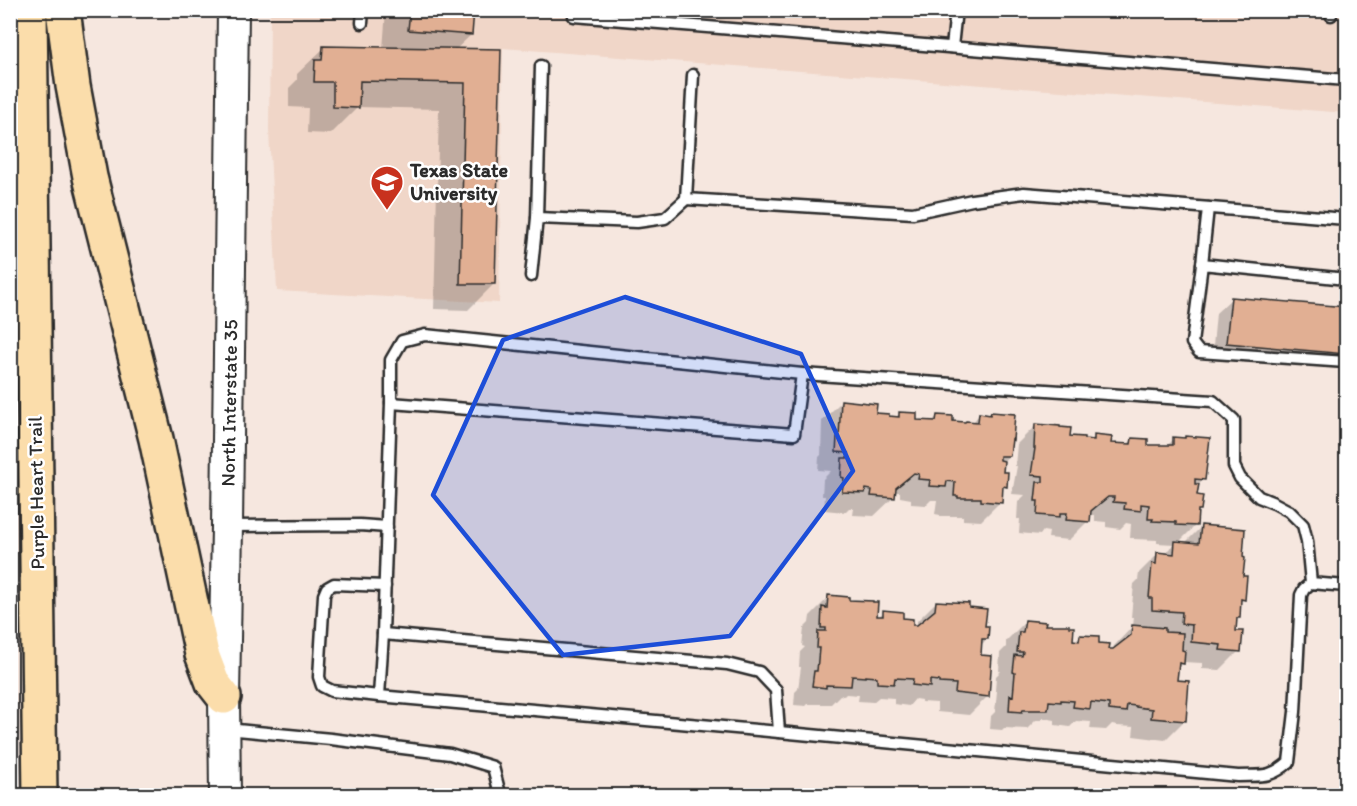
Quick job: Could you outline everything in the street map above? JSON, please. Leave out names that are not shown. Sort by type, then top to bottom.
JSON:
[{"type":"highway","name":"Purple Heart Trail","points":[[30,10],[40,795]]},
{"type":"highway","points":[[63,10],[73,86],[90,177],[156,439],[202,654],[213,683],[224,697]]},
{"type":"main road","name":"North Interstate 35","points":[[225,795],[224,697],[233,10]]},
{"type":"lane","points":[[362,23],[363,10]]},
{"type":"lane","points":[[574,10],[574,16],[1347,80]]},
{"type":"lane","points":[[952,47],[956,10]]},
{"type":"lane","points":[[531,276],[537,218],[541,66]]},
{"type":"lane","points":[[537,218],[637,222],[665,218],[686,199],[693,75]]},
{"type":"lane","points":[[686,199],[913,213],[972,200],[1024,193],[1347,219]]},
{"type":"lane","points":[[1208,208],[1192,343],[1199,351],[1347,362]]},
{"type":"lane","points":[[1202,264],[1347,279]]},
{"type":"lane","points":[[379,696],[387,527],[391,360],[402,341],[426,335],[802,374],[1213,402],[1234,420],[1234,465],[1239,478],[1259,497],[1289,511],[1303,525],[1311,583]]},
{"type":"lane","points":[[391,403],[794,434],[802,374]]},
{"type":"lane","points":[[227,526],[360,525],[387,527]]},
{"type":"lane","points":[[384,586],[334,584],[327,588],[324,595],[319,677],[322,686],[332,692],[1226,775],[1267,776],[1279,771],[1289,762],[1295,712],[1301,595],[1311,583],[1347,586]]},
{"type":"lane","points":[[383,634],[727,663],[759,672],[776,690],[779,732]]},
{"type":"lane","points":[[224,729],[331,739],[450,754],[493,767],[499,790]]},
{"type":"highlighted area","points":[[625,297],[801,354],[853,471],[730,636],[563,655],[433,495],[503,340]]},
{"type":"shaded area","name":"Texas State University","points":[[270,11],[1346,11],[1346,113],[503,48],[499,303],[277,291],[269,131]]},
{"type":"building","points":[[410,10],[474,10],[472,35],[408,30]]},
{"type":"building","points":[[323,46],[501,49],[495,284],[460,284],[465,83],[360,81],[359,108],[333,107],[333,82],[314,82],[315,60],[322,60]]},
{"type":"building","points":[[1231,297],[1346,307],[1346,354],[1226,343]]},
{"type":"building","points":[[841,400],[877,404],[876,413],[889,414],[889,416],[899,417],[899,412],[917,413],[917,420],[936,421],[937,415],[953,416],[953,421],[978,422],[979,413],[1015,414],[1010,456],[1000,456],[1000,460],[1004,461],[1003,472],[1008,472],[1007,487],[1003,486],[1002,503],[981,501],[981,498],[958,498],[954,496],[955,482],[947,481],[946,487],[929,486],[930,480],[918,479],[919,474],[914,473],[896,488],[895,498],[871,496],[872,490],[866,489],[865,493],[842,492],[844,478],[841,477],[842,458],[848,458],[848,453],[836,452]]},
{"type":"building","points":[[1035,424],[1071,428],[1070,436],[1084,437],[1084,439],[1094,440],[1094,435],[1112,437],[1111,443],[1131,444],[1132,438],[1148,439],[1148,445],[1173,445],[1173,437],[1210,438],[1205,480],[1195,479],[1195,484],[1199,484],[1197,495],[1203,496],[1201,510],[1198,510],[1197,526],[1152,521],[1153,519],[1148,519],[1149,505],[1141,504],[1141,511],[1124,509],[1125,503],[1113,502],[1114,497],[1108,497],[1091,511],[1090,522],[1066,520],[1067,513],[1060,513],[1060,517],[1037,515],[1038,501],[1035,501],[1037,482],[1043,482],[1043,476],[1031,475],[1035,448]]},
{"type":"building","points":[[1201,525],[1245,529],[1243,576],[1247,576],[1245,600],[1241,599],[1240,618],[1237,618],[1236,631],[1243,631],[1241,652],[1220,650],[1221,645],[1191,642],[1192,625],[1181,624],[1182,612],[1152,610],[1152,598],[1149,598],[1152,563],[1156,564],[1157,552],[1174,554],[1175,541],[1199,543]]},
{"type":"building","points":[[828,595],[849,597],[849,600],[878,602],[877,616],[883,616],[883,610],[903,612],[903,618],[913,619],[913,625],[917,625],[935,610],[936,601],[969,603],[969,607],[987,609],[985,626],[989,626],[988,639],[982,639],[981,655],[992,656],[989,697],[955,693],[956,684],[930,680],[930,687],[912,685],[913,679],[895,678],[894,684],[877,683],[877,677],[852,676],[851,686],[826,685],[826,688],[812,686],[814,671],[817,671],[818,631],[826,631],[826,628],[821,628],[822,607],[827,608]]},
{"type":"building","points":[[1025,620],[1046,622],[1045,625],[1069,625],[1069,627],[1074,627],[1073,640],[1079,641],[1080,635],[1099,636],[1099,643],[1110,644],[1109,649],[1113,649],[1131,635],[1132,625],[1165,628],[1165,632],[1183,633],[1184,664],[1179,663],[1177,680],[1189,681],[1186,721],[1151,718],[1152,709],[1136,706],[1127,705],[1126,712],[1109,710],[1109,704],[1091,702],[1090,709],[1073,707],[1074,701],[1061,700],[1061,702],[1049,701],[1048,710],[1009,711],[1010,695],[1013,696],[1015,655],[1022,656],[1023,652],[1017,652],[1019,632],[1023,632]]},
{"type":"place","name":"Texas State University","points":[[387,211]]}]
